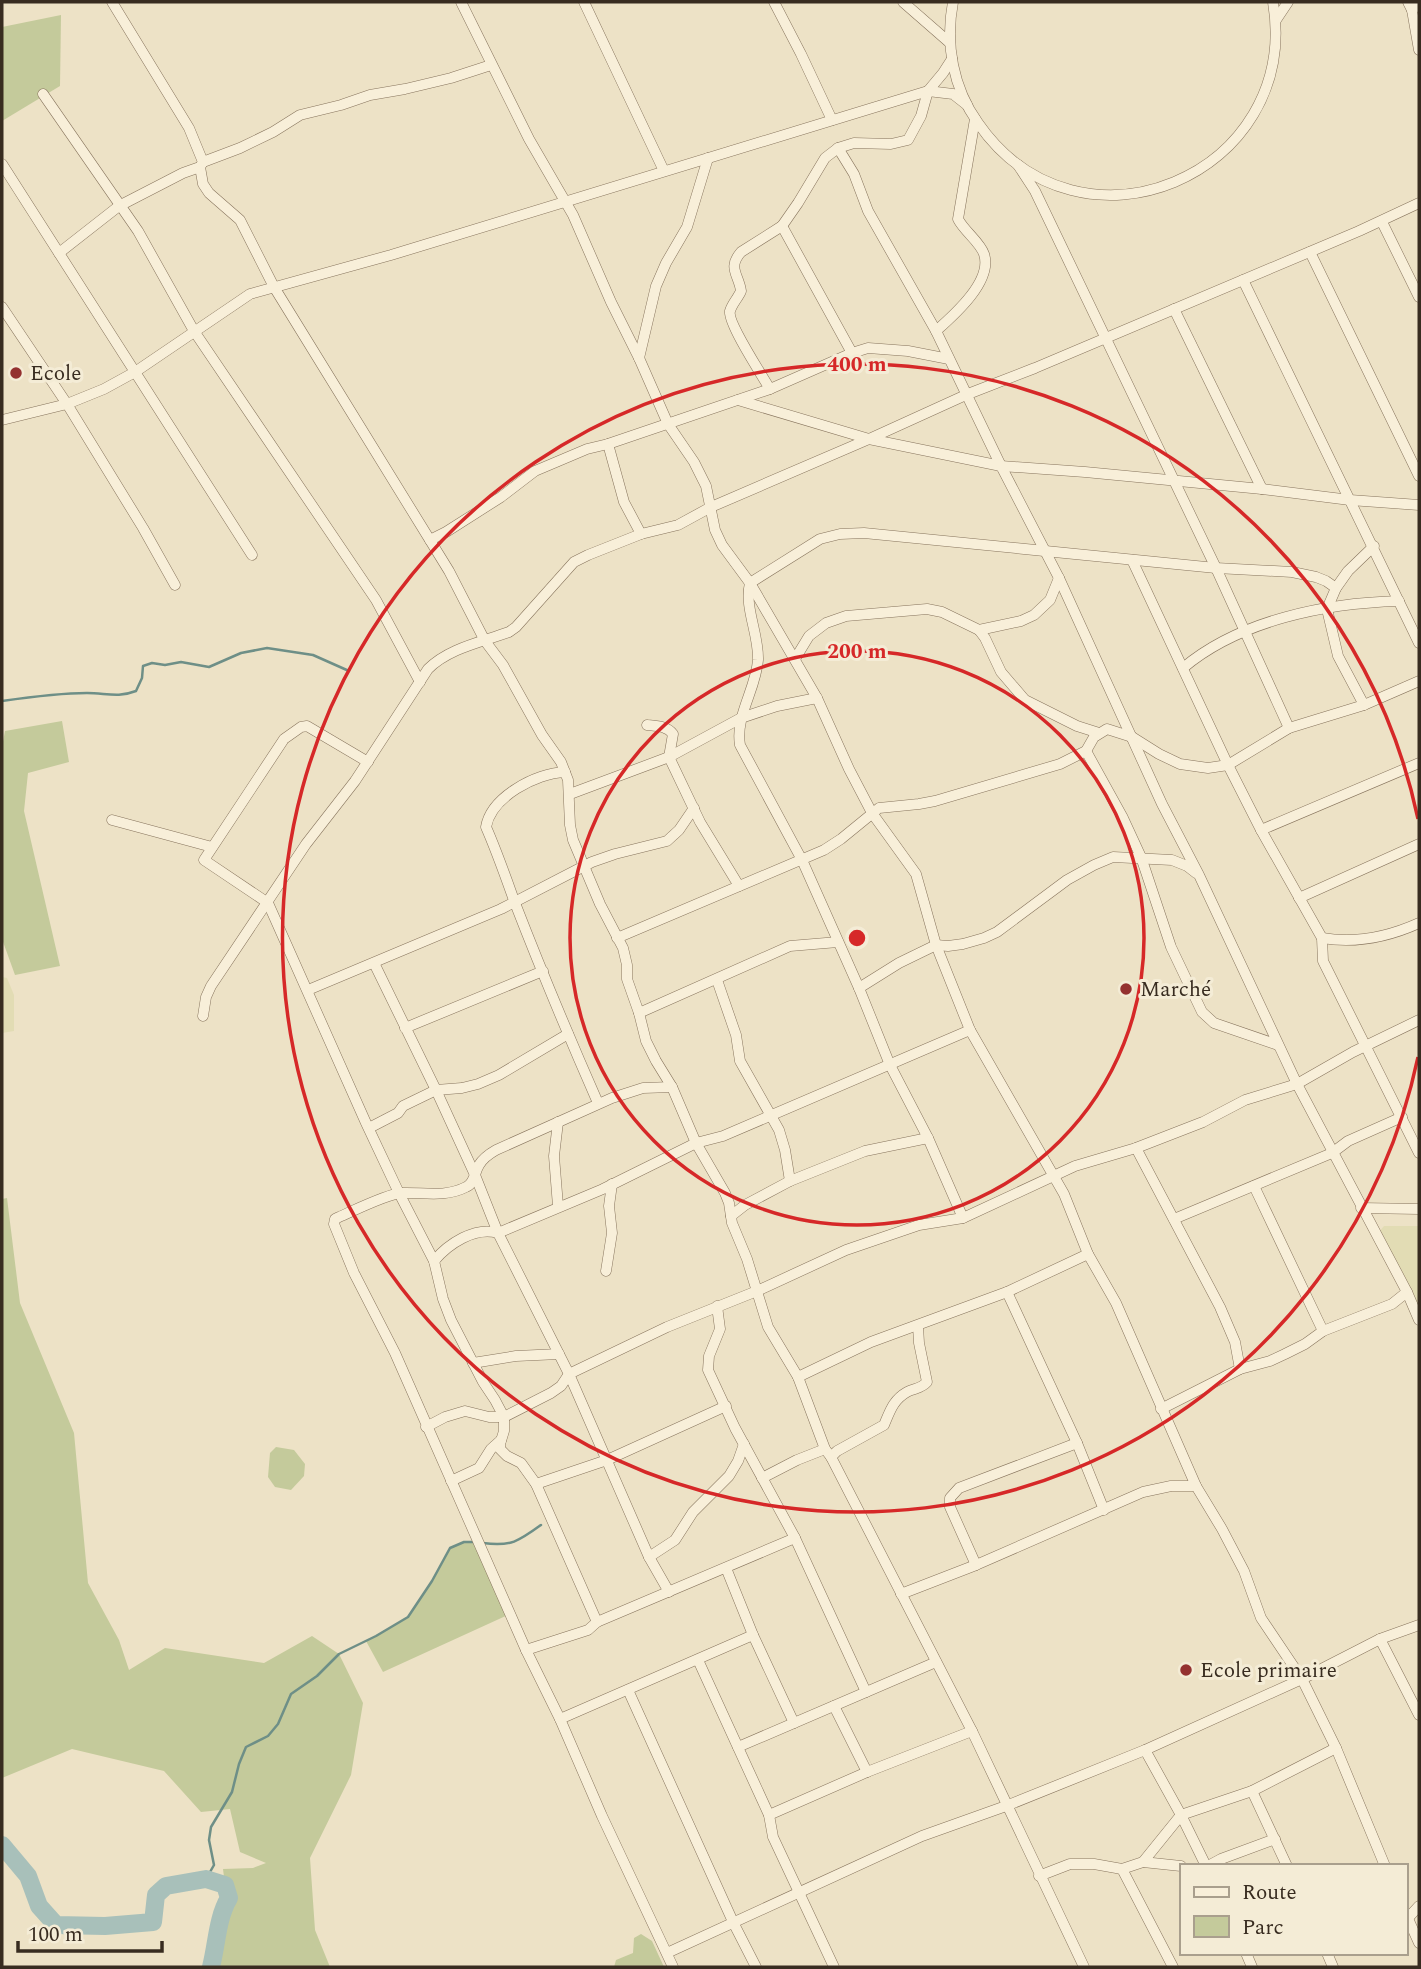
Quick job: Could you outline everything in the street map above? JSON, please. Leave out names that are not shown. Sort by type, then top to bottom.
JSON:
[{"type":"street","points":[[112,2],[189,128],[201,164],[202,184],[240,220],[274,287],[449,571],[485,641],[503,665],[542,735],[561,762],[568,780],[570,825],[583,866],[623,948],[627,979],[646,1041],[672,1087],[696,1143],[725,1193],[768,1326],[798,1377],[828,1453],[972,1731],[1084,1967]]},
{"type":"street","points":[[461,2],[528,139],[573,215],[668,424],[694,462],[706,486],[715,530],[722,545],[750,583],[817,698],[872,813],[916,874],[936,945],[970,1030],[1064,1194],[1088,1254],[1116,1303],[1196,1486],[1244,1571],[1261,1618],[1302,1679],[1336,1748],[1384,1864]]},
{"type":"street","points":[[584,2],[664,171]]},
{"type":"street","points":[[774,2],[802,54],[832,120]]},
{"type":"street","points":[[903,2],[950,43]]},
{"type":"street","points":[[953,2],[950,43],[955,75],[967,105],[994,144],[1032,174],[1061,187],[1108,196],[1140,193],[1171,185],[1206,166],[1236,139],[1262,99],[1272,68],[1276,20],[1273,2]]},
{"type":"street","points":[[1276,20],[1287,2]]},
{"type":"street","points":[[1413,5],[1419,50]]},
{"type":"street","points":[[770,389],[730,316],[730,310],[741,291],[734,269],[737,258],[741,252],[782,226],[825,158],[838,148],[854,143],[891,144],[908,140],[921,116],[928,91],[952,59]]},
{"type":"street","points":[[59,253],[119,206],[201,164],[262,138],[300,115],[341,105],[370,94],[452,78],[491,65]]},
{"type":"street","points":[[2,420],[66,404],[104,389],[135,372],[250,295],[274,287],[380,259],[928,91],[953,94],[967,105]]},
{"type":"street","points":[[43,94],[138,231],[194,331],[376,600],[420,682]]},
{"type":"street","points":[[936,331],[967,300],[985,270],[984,255],[958,219],[975,119]]},
{"type":"street","points":[[838,148],[854,174],[868,211],[936,331],[968,394],[1001,466],[1059,578],[1278,1045],[1419,1320]]},
{"type":"street","points":[[639,358],[656,286],[666,262],[687,228],[708,158]]},
{"type":"street","points":[[2,164],[252,555]]},
{"type":"street","points":[[1018,165],[1035,191],[1216,568],[1289,728]]},
{"type":"street","points":[[203,1016],[211,986],[306,844],[368,762],[428,669],[454,652],[509,632],[574,562],[641,534],[678,525],[711,507],[968,394],[1382,222],[1419,204]]},
{"type":"street","points":[[1382,222],[1419,295]]},
{"type":"street","points":[[782,226],[852,353]]},
{"type":"street","points":[[1310,252],[1419,476]]},
{"type":"street","points":[[1243,280],[1419,643]]},
{"type":"street","points":[[2,307],[66,404],[175,585]]},
{"type":"street","points":[[1174,309],[1262,489]]},
{"type":"street","points":[[430,540],[501,497],[535,471],[587,449],[770,389],[852,353],[868,348],[908,351],[949,359]]},
{"type":"street","points":[[738,400],[869,439],[1001,466],[1419,505]]},
{"type":"street","points":[[608,444],[611,463],[624,502],[641,534]]},
{"type":"street","points":[[750,583],[820,539],[840,534],[895,536],[1216,568],[1292,572],[1316,577],[1336,588]]},
{"type":"street","points":[[1364,705],[1338,656],[1327,609],[1336,588],[1348,571],[1374,546]]},
{"type":"street","points":[[1132,560],[1228,765],[1322,938],[1323,961],[1419,1153]]},
{"type":"street","points":[[979,630],[1000,627],[1034,615],[1050,600],[1059,578]]},
{"type":"street","points":[[750,583],[749,597],[757,637],[758,660],[738,735],[744,754],[802,860],[890,1065],[928,1138],[963,1218]]},
{"type":"street","points":[[1183,668],[1219,643],[1287,617],[1358,602],[1399,601]]},
{"type":"street","points":[[795,659],[809,636],[826,623],[846,616],[927,609],[942,612],[979,630],[1001,672],[1025,700],[1077,726],[1099,733]]},
{"type":"street","points":[[617,938],[802,860],[841,839],[879,808],[919,804],[965,793],[1060,764],[1086,751],[1099,733],[1107,729],[1132,737],[1180,764],[1208,768],[1228,765],[1289,728],[1364,705],[1419,681]]},
{"type":"street","points":[[570,794],[669,757],[741,718],[778,706],[817,698]]},
{"type":"street","points":[[647,725],[669,729],[673,734],[669,757],[694,808],[739,886]]},
{"type":"street","points":[[368,762],[307,726],[301,727],[285,739],[204,860],[268,903],[333,1051],[434,1261],[447,1311],[504,1417],[500,1449],[521,1463],[536,1484],[597,1622]]},
{"type":"street","points":[[1086,751],[1123,818],[1140,857],[1171,947],[1202,1012],[1214,1023],[1278,1045]]},
{"type":"street","points":[[1261,830],[1419,762]]},
{"type":"street","points":[[565,772],[557,772],[526,783],[505,797],[498,803],[486,827],[598,1104]]},
{"type":"street","points":[[308,990],[515,902],[583,866],[615,854],[667,841],[679,830],[694,808]]},
{"type":"street","points":[[112,820],[212,847]]},
{"type":"street","points":[[1299,898],[1419,844]]},
{"type":"street","points":[[859,988],[906,959],[936,945],[948,947],[997,932],[1061,884],[1113,857],[1172,860],[1199,875]]},
{"type":"street","points":[[1322,938],[1354,941],[1397,933],[1419,923]]},
{"type":"street","points":[[639,1013],[790,946],[838,942]]},
{"type":"street","points":[[374,964],[436,1090],[498,1233],[569,1374],[649,1557],[669,1592]]},
{"type":"street","points":[[405,1028],[543,971]]},
{"type":"street","points":[[717,979],[736,1035],[740,1061],[772,1116],[785,1150],[790,1181]]},
{"type":"street","points":[[426,1427],[445,1417],[466,1411],[489,1417],[504,1417],[551,1393],[561,1386],[569,1374],[667,1327],[757,1291],[846,1250],[919,1225],[963,1218],[1052,1175],[1136,1148],[1203,1122],[1245,1100],[1297,1084],[1419,1020]]},
{"type":"street","points":[[434,1261],[442,1251],[472,1234],[482,1231],[498,1233],[612,1184],[696,1143],[723,1136],[772,1116],[970,1030]]},
{"type":"street","points":[[369,1128],[398,1112],[403,1105],[436,1090],[478,1084],[517,1065],[568,1034]]},
{"type":"street","points":[[672,1087],[643,1088],[598,1104],[496,1150],[478,1166],[471,1184],[453,1192],[399,1193],[339,1216],[334,1224],[354,1273],[395,1353],[526,1650],[673,1967]]},
{"type":"street","points":[[1174,1219],[1332,1153],[1348,1141],[1402,1117]]},
{"type":"street","points":[[558,1122],[554,1156],[558,1206]]},
{"type":"street","points":[[731,1216],[745,1205],[790,1181],[865,1151],[928,1138]]},
{"type":"street","points":[[1136,1148],[1220,1307],[1235,1342],[1240,1369]]},
{"type":"street","points":[[606,1271],[612,1233],[609,1206],[612,1184]]},
{"type":"street","points":[[1254,1186],[1323,1331]]},
{"type":"street","points":[[1361,1208],[1419,1209]]},
{"type":"street","points":[[798,1377],[871,1342],[1007,1292],[1088,1254]]},
{"type":"street","points":[[1007,1292],[1077,1443],[1104,1510]]},
{"type":"street","points":[[1161,1409],[1240,1369],[1270,1361],[1305,1345],[1323,1331],[1392,1304],[1407,1292]]},
{"type":"street","points":[[717,1306],[720,1329],[709,1356],[708,1370],[795,1538],[866,1692]]},
{"type":"street","points":[[762,1478],[797,1460],[837,1451],[884,1425],[895,1401],[908,1391],[923,1387],[927,1382],[918,1326]]},
{"type":"street","points":[[473,1363],[516,1356],[559,1354]]},
{"type":"street","points":[[536,1484],[607,1460],[726,1406]]},
{"type":"street","points":[[451,1481],[479,1468],[491,1449],[501,1440]]},
{"type":"street","points":[[976,1565],[950,1507],[950,1498],[959,1488],[1077,1443]]},
{"type":"street","points":[[649,1557],[675,1540],[693,1512],[729,1476],[744,1444]]},
{"type":"street","points":[[901,1594],[976,1565],[1143,1492],[1171,1486],[1196,1486]]},
{"type":"street","points":[[526,1650],[588,1630],[597,1622],[795,1538]]},
{"type":"street","points":[[726,1568],[753,1635],[794,1723]]},
{"type":"street","points":[[667,1953],[922,1836],[1006,1806],[1145,1750],[1302,1679],[1380,1639],[1419,1625]]},
{"type":"street","points":[[560,1719],[753,1635]]},
{"type":"street","points":[[1380,1639],[1419,1715]]},
{"type":"street","points":[[698,1660],[769,1815],[773,1837],[834,1967]]},
{"type":"street","points":[[738,1748],[936,1662]]},
{"type":"street","points":[[628,1690],[755,1967]]},
{"type":"street","points":[[834,1706],[867,1772]]},
{"type":"street","points":[[769,1815],[867,1772],[972,1731]]},
{"type":"street","points":[[1143,1862],[1181,1815],[1252,1791],[1336,1748]]},
{"type":"street","points":[[1145,1750],[1207,1864]]},
{"type":"street","points":[[1252,1791],[1286,1864]]},
{"type":"street","points":[[1212,1864],[1275,1839]]},
{"type":"street","points":[[1039,1876],[1070,1864],[1122,1868],[1143,1862],[1180,1866]]},
{"type":"street","points":[[1122,1868],[1173,1967]]},
{"type":"street","points":[[1419,1906],[1407,1915],[1419,1943]]},
{"type":"shaded area","points":[[2,977],[7,978],[14,995],[14,1031],[2,1033]]},
{"type":"shaded area","points":[[1384,1226],[1419,1226],[1419,1314],[1379,1232]]},
{"type":"green space","points":[[61,15],[60,86],[2,121],[2,27]]},
{"type":"green space","points":[[62,721],[69,762],[28,773],[24,811],[60,966],[15,975],[2,939],[2,747],[5,731]]},
{"type":"green space","points":[[7,1198],[20,1303],[74,1433],[88,1583],[119,1640],[129,1670],[165,1648],[264,1663],[312,1636],[339,1654],[363,1703],[351,1775],[310,1858],[315,1930],[330,1967],[211,1967],[220,1923],[229,1898],[223,1869],[253,1868],[266,1863],[240,1852],[230,1809],[201,1812],[164,1771],[72,1749],[2,1778],[2,1199]]},
{"type":"green space","points":[[276,1447],[294,1450],[305,1464],[304,1476],[291,1490],[275,1487],[268,1477],[270,1453]]},
{"type":"green space","points":[[464,1542],[480,1542],[512,1613],[383,1672],[366,1641],[408,1617],[450,1548]]},
{"type":"green space","points":[[641,1934],[652,1941],[664,1967],[614,1967],[616,1960],[633,1953],[634,1938]]},
{"type":"waterway","points":[[2,701],[65,694],[130,693],[136,691],[142,678],[143,666],[152,663],[165,665],[181,662],[209,667],[241,653],[267,648],[313,655],[349,671]]},
{"type":"waterway","points":[[483,1543],[514,1542],[541,1525]]},
{"type":"waterway","points":[[206,1879],[214,1865],[209,1840],[211,1827],[232,1792],[246,1747],[268,1736],[278,1724],[291,1694],[317,1676],[339,1654],[408,1617],[450,1548],[464,1542],[476,1542]]},
{"type":"waterway","points":[[2,1845],[28,1876],[39,1906],[56,1925],[105,1926],[153,1922],[156,1895],[166,1886],[206,1879],[225,1885],[229,1898],[220,1923],[211,1967]]},
{"type":"place","name":"Ecole","points":[[16,373]]},
{"type":"place","name":"Marché","points":[[1126,989]]},
{"type":"place","name":"Ecole primaire","points":[[1186,1670]]}]
